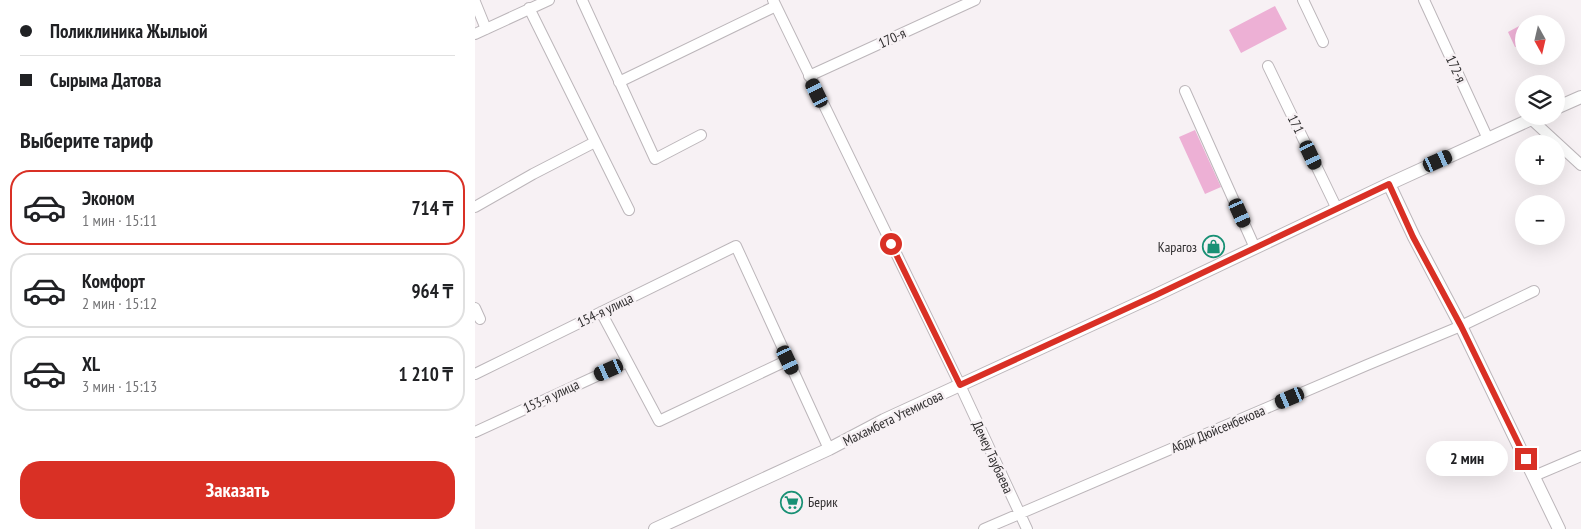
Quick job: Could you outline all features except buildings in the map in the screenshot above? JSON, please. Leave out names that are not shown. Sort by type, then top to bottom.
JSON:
[{"type":"street","points":[[475,34],[549,0]]},
{"type":"street","points":[[582,0],[655,158],[701,135]]},
{"type":"street","name":"170-я","points":[[809,76],[975,0]]},
{"type":"street","points":[[1303,0],[1323,42]]},
{"type":"street","name":"172-я","points":[[1424,0],[1488,139]]},
{"type":"street","points":[[475,2],[486,29]]},
{"type":"street","points":[[619,82],[775,3]]},
{"type":"street","name":"Демеу Таубаева","points":[[775,3],[960,385],[1027,529]]},
{"type":"street","points":[[529,8],[629,210]]},
{"type":"street","name":"171","points":[[1268,66],[1337,209]]},
{"type":"street","points":[[1185,91],[1255,248]]},
{"type":"street","points":[[1565,104],[1581,97]]},
{"type":"street","name":"Махамбета Утемисова","points":[[655,529],[829,450],[884,420],[1519,125]]},
{"type":"street","points":[[1542,125],[1581,165]]},
{"type":"street","points":[[475,207],[595,142]]},
{"type":"street","points":[[1389,184],[1413,237],[1461,326],[1559,529]]},
{"type":"street","name":"154-я улица","points":[[475,374],[736,246],[788,360]]},
{"type":"street","name":"Абди Дюйсенбекова","points":[[984,529],[1367,364],[1461,326],[1534,292]]},
{"type":"street","points":[[475,308],[480,319]]},
{"type":"street","points":[[601,312],[659,421],[788,360],[829,450]]},
{"type":"street","name":"153-я улица","points":[[475,432],[627,362]]},
{"type":"street","points":[[1534,476],[1581,456]]},
{"type":"shaded area","points":[[1275,6],[1287,29],[1241,53],[1229,30]]},
{"type":"shaded area","points":[[1515,28],[1515,47],[1508,32]]},
{"type":"shaded area","points":[[1195,130],[1221,187],[1205,194],[1179,137]]},
{"type":"place","name":"Карагоз","points":[[1213,247]]},
{"type":"place","name":"Берик","points":[[792,502]]},
{"type":"route","points":[[891,244],[960,385],[1156,295],[1389,184],[1413,237],[1461,326],[1526,459]]}]
